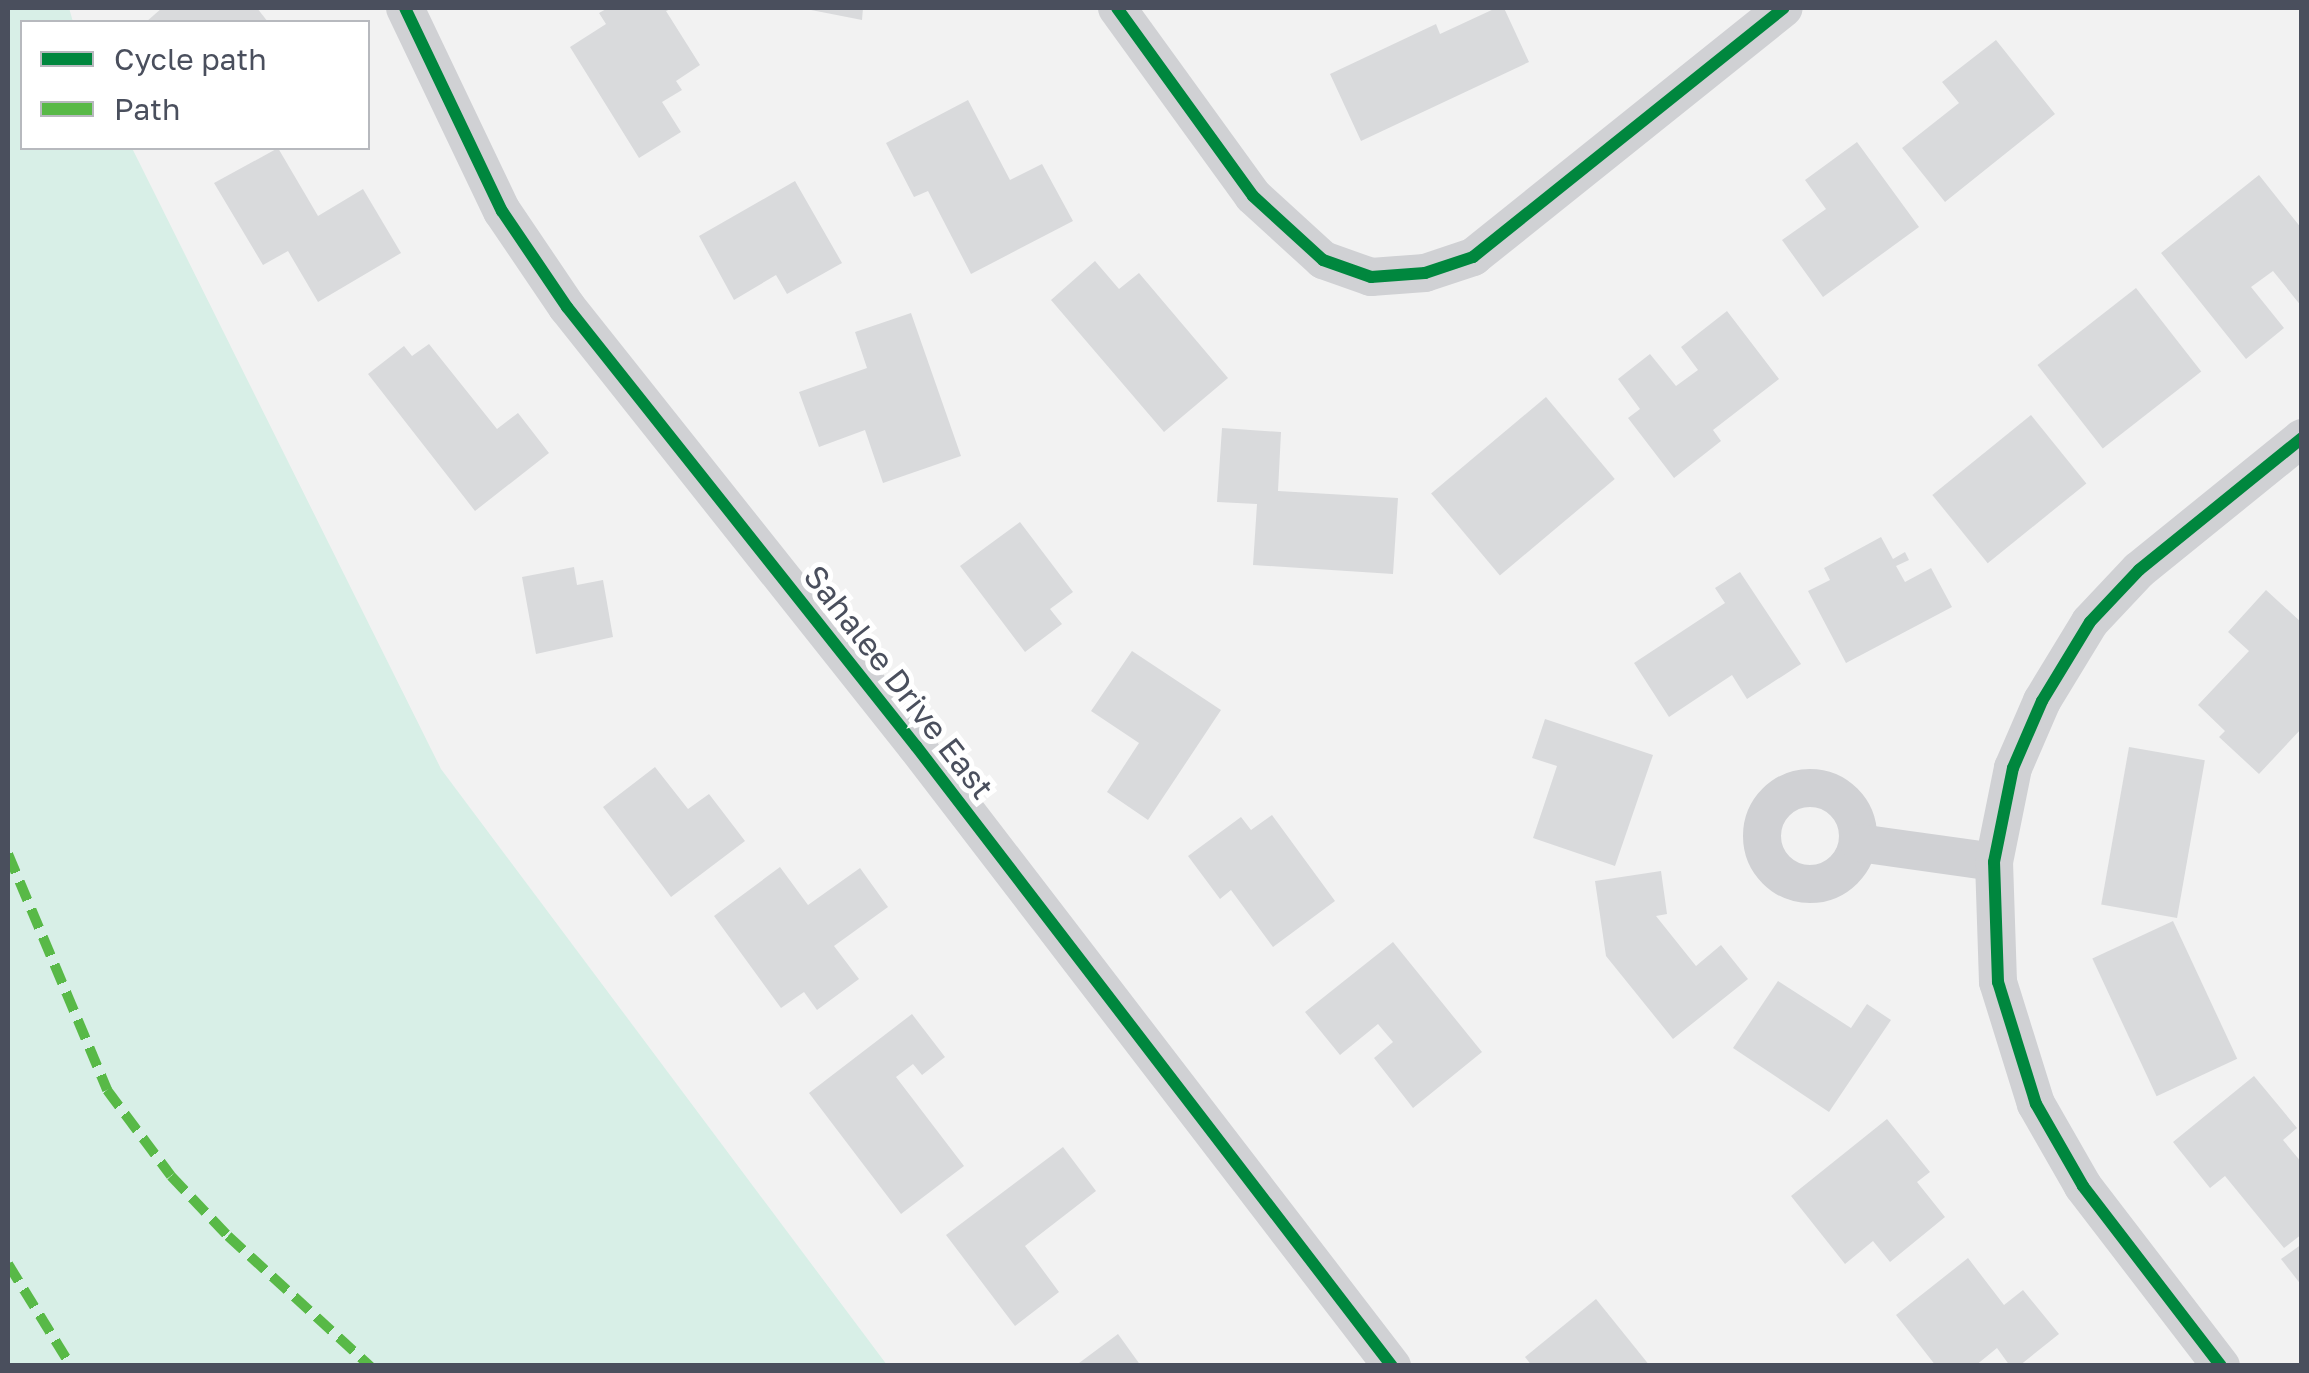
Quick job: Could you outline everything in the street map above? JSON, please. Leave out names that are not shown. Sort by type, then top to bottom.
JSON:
[{"type":"street","name":"Sahalee Drive East","points":[[405,8],[502,211],[566,307],[916,746],[1392,1366]]},
{"type":"street","points":[[1118,8],[1253,196],[1323,260],[1371,277],[1425,273],[1473,257],[1784,8]]},
{"type":"street","points":[[2221,1366],[2083,1186],[2036,1104],[1998,982],[1994,862],[2013,768],[2042,701],[2090,622],[2139,570],[2302,438]]},
{"type":"street","points":[[1858,843],[1994,862]]},
{"type":"green space","points":[[8,8],[69,8],[72,20],[20,20],[20,150],[133,150],[441,769],[887,1365],[8,1365]]},
{"type":"building","points":[[162,8],[257,8],[266,20],[148,20]]},
{"type":"building","points":[[608,8],[673,8],[666,11],[700,65],[676,81],[682,90],[662,102],[681,132],[639,158],[570,47],[606,24],[599,13]]},
{"type":"building","points":[[801,8],[863,8],[862,20]]},
{"type":"building","points":[[1496,8],[1504,8],[1529,62],[1361,141],[1330,74],[1436,24],[1440,34]]},
{"type":"building","points":[[1996,40],[2055,114],[1945,202],[1902,148],[1959,103],[1942,82]]},
{"type":"building","points":[[968,100],[1010,180],[1042,164],[1073,221],[971,274],[928,191],[914,197],[886,143]]},
{"type":"building","points":[[1857,142],[1919,227],[1823,297],[1782,240],[1826,209],[1805,180]]},
{"type":"building","points":[[279,150],[318,216],[363,189],[401,253],[318,302],[288,251],[263,265],[214,183]]},
{"type":"building","points":[[2259,175],[2302,229],[2302,307],[2273,271],[2251,287],[2284,328],[2246,359],[2161,253]]},
{"type":"building","points":[[795,181],[842,263],[787,294],[776,275],[734,300],[699,236]]},
{"type":"building","points":[[1095,261],[1119,289],[1139,273],[1228,378],[1164,432],[1051,300]]},
{"type":"building","points":[[2136,288],[2201,372],[2103,448],[2037,365]]},
{"type":"building","points":[[1727,311],[1779,379],[1713,430],[1721,441],[1674,478],[1628,418],[1640,409],[1618,379],[1650,354],[1676,386],[1698,370],[1681,347]]},
{"type":"building","points":[[911,313],[961,456],[883,483],[865,430],[819,447],[799,392],[867,368],[855,332]]},
{"type":"building","points":[[429,344],[497,429],[518,413],[549,453],[475,511],[368,374],[404,346],[412,356]]},
{"type":"building","points":[[1546,397],[1615,479],[1500,575],[1431,493]]},
{"type":"building","points":[[2031,415],[2086,483],[1988,563],[1932,495]]},
{"type":"building","points":[[1222,428],[1281,432],[1278,491],[1398,498],[1393,574],[1253,565],[1257,504],[1217,502]]},
{"type":"building","points":[[1020,522],[1073,592],[1050,609],[1062,624],[1025,652],[960,566]]},
{"type":"building","points":[[1881,537],[1893,559],[1905,552],[1909,560],[1896,566],[1905,582],[1931,568],[1952,607],[1846,663],[1808,591],[1830,580],[1824,568]]},
{"type":"building","points":[[574,567],[577,585],[603,580],[613,637],[536,654],[522,577]]},
{"type":"building","points":[[1740,572],[1801,664],[1747,699],[1732,675],[1669,717],[1634,663],[1725,603],[1715,588]]},
{"type":"building","points":[[2266,590],[2302,623],[2302,728],[2259,774],[2219,737],[2225,731],[2198,705],[2249,651],[2228,632]]},
{"type":"building","points":[[1132,651],[1221,710],[1148,820],[1107,792],[1139,743],[1091,711]]},
{"type":"building","points":[[1545,719],[1653,755],[1615,866],[1533,838],[1557,766],[1532,758]]},
{"type":"building","points":[[2129,747],[2205,760],[2177,918],[2101,905]]},
{"type":"building","points":[[655,767],[688,809],[709,794],[745,841],[671,897],[603,807]]},
{"type":"building","points":[[1272,815],[1335,901],[1273,947],[1231,890],[1220,899],[1188,856],[1241,817],[1251,830]]},
{"type":"building","points":[[780,867],[808,905],[860,868],[888,907],[834,946],[859,979],[817,1010],[804,992],[781,1008],[714,916]]},
{"type":"building","points":[[1661,871],[1667,914],[1656,916],[1696,966],[1721,945],[1748,979],[1673,1039],[1606,956],[1595,881]]},
{"type":"building","points":[[2173,921],[2237,1059],[2157,1096],[2092,959]]},
{"type":"building","points":[[1393,942],[1482,1052],[1413,1108],[1374,1058],[1393,1042],[1378,1024],[1340,1055],[1305,1012]]},
{"type":"building","points":[[1778,981],[1851,1028],[1867,1004],[1891,1020],[1829,1112],[1733,1048]]},
{"type":"building","points":[[912,1014],[945,1057],[922,1075],[913,1064],[896,1077],[964,1166],[901,1214],[809,1093]]},
{"type":"building","points":[[2254,1076],[2297,1128],[2283,1140],[2302,1163],[2302,1234],[2284,1248],[2225,1176],[2210,1188],[2173,1142]]},
{"type":"building","points":[[1887,1119],[1930,1172],[1917,1182],[1945,1217],[1890,1262],[1873,1241],[1845,1264],[1791,1196]]},
{"type":"building","points":[[1063,1147],[1096,1191],[1025,1246],[1059,1292],[1015,1326],[946,1235]]},
{"type":"building","points":[[2302,1244],[2302,1286],[2281,1259]]},
{"type":"building","points":[[1968,1258],[2004,1305],[2023,1290],[2059,1334],[2019,1366],[2010,1366],[1997,1348],[1975,1366],[1936,1366],[1896,1315]]},
{"type":"building","points":[[1596,1299],[1650,1366],[1532,1366],[1525,1357]]},
{"type":"building","points":[[1118,1334],[1141,1366],[1075,1366]]},
{"type":"marked path","points":[[8,854],[107,1090],[171,1176],[228,1236],[370,1366]]},
{"type":"marked path","points":[[8,1264],[71,1366]]},
{"type":"cycle path","points":[[405,8],[502,211],[567,307],[916,746],[1392,1366]]},
{"type":"cycle path","points":[[1117,8],[1253,196],[1323,260],[1371,277],[1425,273],[1473,257],[1784,8]]},
{"type":"cycle path","points":[[2221,1366],[2083,1186],[2036,1104],[1998,982],[1994,862],[2013,768],[2042,701],[2090,622],[2139,570],[2302,438]]}]
